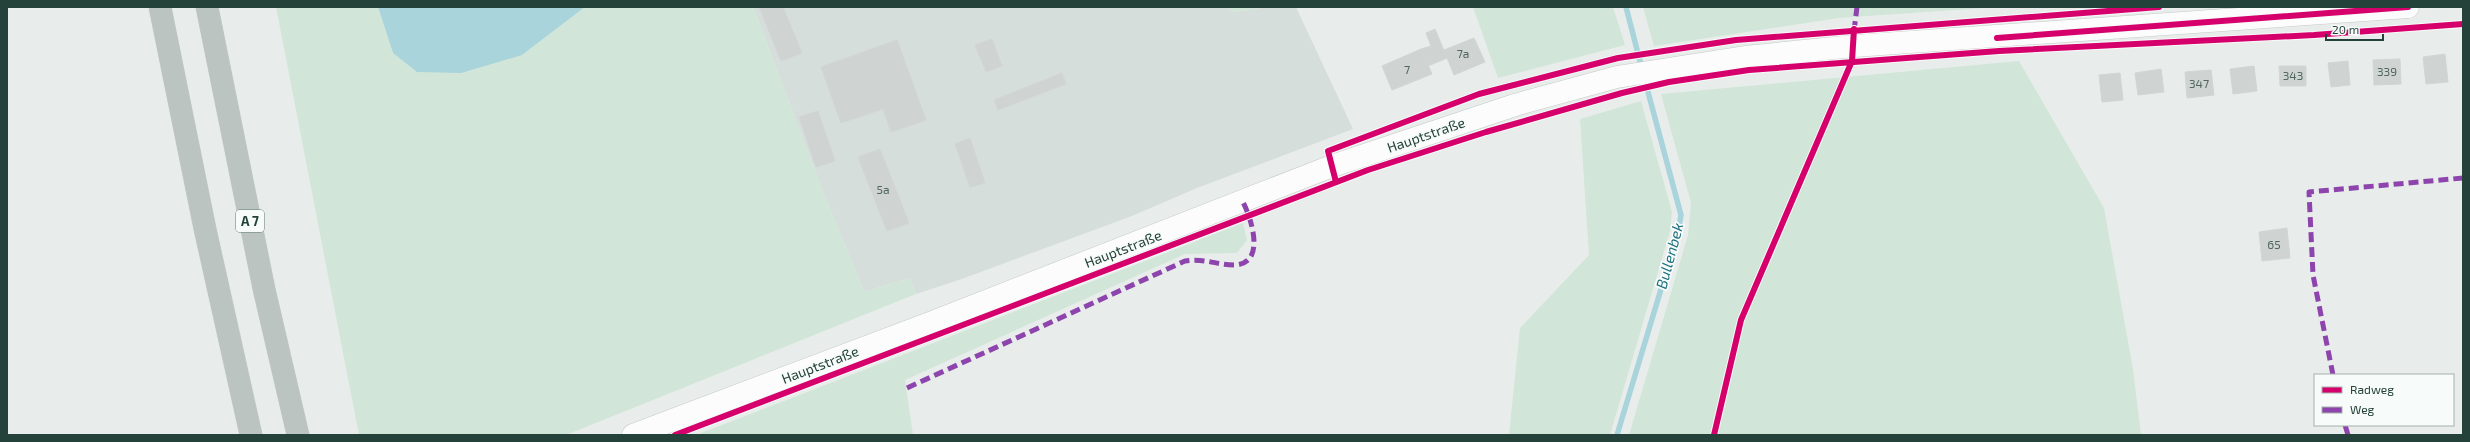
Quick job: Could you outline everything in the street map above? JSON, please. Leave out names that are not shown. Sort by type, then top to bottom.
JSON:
[{"type":"highway","points":[[160,7],[206,236],[251,435]]},
{"type":"highway","name":"A 7","points":[[207,7],[261,273],[298,435]]},
{"type":"street","name":"Hauptstraße","points":[[633,435],[995,298],[1332,166],[1518,104],[1617,77],[1674,67],[1854,46],[1997,38],[2408,7]]},
{"type":"shaded area","points":[[753,7],[1227,7],[1234,12],[1268,7],[1296,7],[1353,129],[1197,188],[1132,216],[959,280],[916,294],[910,278],[864,292],[823,192]]},
{"type":"green space","points":[[276,7],[378,7],[393,53],[522,55],[585,7],[753,7],[823,192],[864,292],[910,278],[916,294],[566,435],[359,435]]},
{"type":"green space","points":[[1227,7],[1268,7],[1233,12]]},
{"type":"green space","points":[[1473,7],[1613,7],[1625,45],[1498,78]]},
{"type":"green space","points":[[1643,7],[1998,7],[1839,18],[1654,46]]},
{"type":"green space","points":[[2019,61],[2104,208],[2133,369],[2141,435],[1629,435],[1688,235],[1691,203],[1661,94]]},
{"type":"green space","points":[[1641,101],[1672,212],[1670,231],[1610,435],[1509,435],[1520,328],[1589,255],[1580,119]]},
{"type":"green space","points":[[1243,223],[1247,240],[1237,253],[1185,254],[905,380],[913,435],[696,435]]},
{"type":"water","points":[[378,7],[585,7],[522,55],[461,73],[417,72],[393,53]]},
{"type":"building","points":[[759,7],[783,7],[802,53],[781,61]]},
{"type":"building","points":[[1435,29],[1447,58],[1428,66],[1421,49],[1431,46],[1426,33]]},
{"type":"building","points":[[1474,38],[1485,62],[1454,75],[1444,50]]},
{"type":"building","points":[[992,39],[1002,66],[986,72],[975,45]]},
{"type":"building","points":[[897,40],[926,120],[891,132],[883,109],[841,123],[821,67]]},
{"type":"building","points":[[1421,49],[1432,74],[1392,90],[1382,66]]},
{"type":"building","points":[[2445,54],[2448,82],[2426,84],[2423,57]]},
{"type":"building","points":[[2400,59],[2401,84],[2374,85],[2373,60]]},
{"type":"building","points":[[2348,61],[2350,85],[2331,87],[2328,63]]},
{"type":"building","points":[[2254,66],[2257,91],[2233,94],[2230,69]]},
{"type":"building","points":[[2279,66],[2306,66],[2306,86],[2280,86]]},
{"type":"building","points":[[2161,69],[2164,92],[2138,95],[2135,73]]},
{"type":"building","points":[[2211,70],[2214,95],[2187,98],[2185,72]]},
{"type":"building","points":[[1062,73],[1066,84],[998,110],[994,100]]},
{"type":"building","points":[[2120,73],[2123,100],[2102,102],[2099,75]]},
{"type":"building","points":[[818,111],[835,161],[816,167],[799,117]]},
{"type":"building","points":[[970,138],[985,183],[970,187],[955,144]]},
{"type":"building","points":[[880,149],[909,223],[887,231],[858,157]]},
{"type":"building","points":[[2287,228],[2290,258],[2262,261],[2259,232]]},
{"type":"waterway","name":"Bullenbek","points":[[1626,7],[1642,69]]},
{"type":"waterway","name":"Bullenbek","points":[[1617,435],[1678,233],[1681,215],[1644,77]]},
{"type":"marked path","points":[[1854,31],[1857,7]]},
{"type":"marked path","points":[[2333,374],[2313,275],[2309,192],[2463,178]]},
{"type":"marked path","points":[[907,388],[1185,261],[1199,260],[1234,265],[1244,263],[1250,257],[1254,239],[1250,218],[1243,202]]},
{"type":"marked path","points":[[2345,426],[2348,435]]},
{"type":"cycle path","points":[[1336,182],[1328,151],[1479,94],[1618,58],[1736,40],[2159,7]]},
{"type":"cycle path","points":[[1997,38],[2408,7]]},
{"type":"cycle path","points":[[675,435],[1368,170],[1486,132],[1622,93],[1669,82],[1749,70],[1999,51],[2314,35],[2463,24]]},
{"type":"cycle path","points":[[1714,435],[1741,320],[1852,61],[1854,29]]}]
